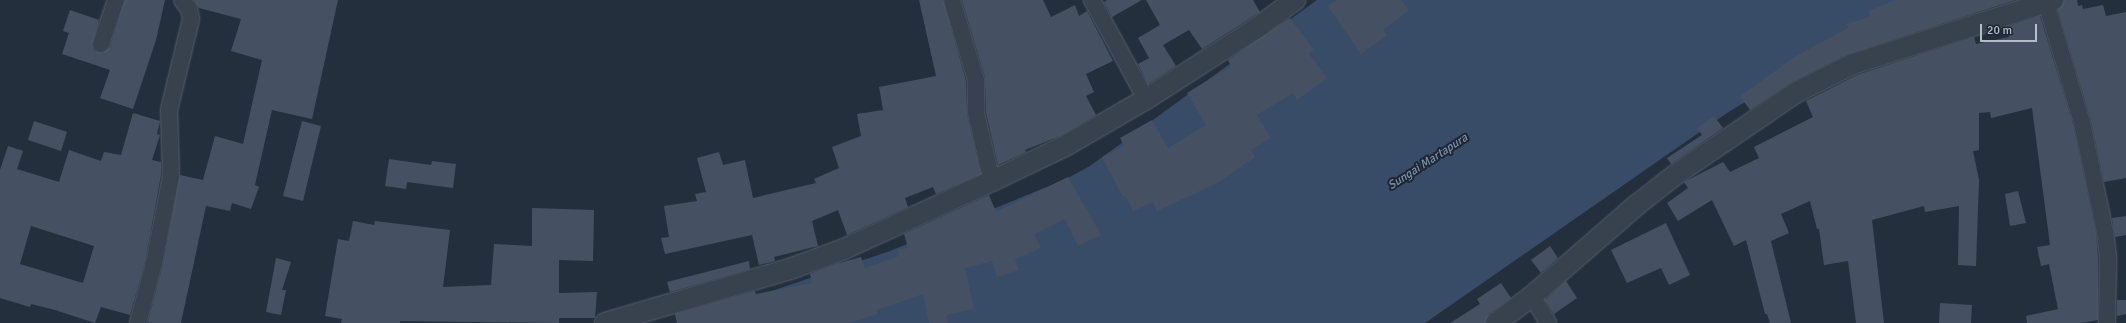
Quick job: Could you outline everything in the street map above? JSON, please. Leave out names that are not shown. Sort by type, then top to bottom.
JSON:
[{"type":"street","points":[[101,44],[116,0]]},
{"type":"street","points":[[138,323],[154,263],[171,176],[169,110],[191,19],[189,10],[182,0]]},
{"type":"street","points":[[952,0],[976,80],[976,113],[992,181]]},
{"type":"street","points":[[1092,0],[1146,99]]},
{"type":"street","points":[[605,323],[796,266],[844,249],[992,181],[1065,146],[1146,99],[1258,27],[1295,0]]},
{"type":"street","points":[[1496,323],[1532,296],[1638,204],[1795,92],[1853,64],[2050,1],[2082,123],[2105,232],[2108,258],[2107,323]]},
{"type":"street","points":[[1532,296],[1548,323]]},
{"type":"water","name":"Sungai Martapura","points":[[1317,0],[1949,0],[1861,32],[1727,113],[1425,323],[677,323],[890,251],[1066,179],[1090,166]]},
{"type":"building","points":[[125,0],[165,0],[156,40],[133,109],[100,98],[110,70],[62,54],[69,33],[63,31],[70,10],[99,20],[92,45],[94,51],[102,53],[110,47]]},
{"type":"building","points":[[194,0],[338,0],[312,119],[272,110],[255,185],[259,187],[251,209],[232,203],[230,211],[206,206],[181,323],[152,323],[148,322],[163,265],[180,175],[203,180],[215,136],[243,144],[262,60],[231,51],[241,19],[199,8]]},
{"type":"building","points":[[919,0],[943,0],[966,81],[967,115],[981,174],[936,194],[933,187],[905,198],[908,207],[847,235],[838,210],[812,221],[818,246],[774,257],[775,261],[759,265],[752,235],[665,254],[661,238],[669,237],[664,206],[697,201],[695,194],[706,192],[697,158],[719,152],[723,165],[745,160],[753,198],[816,183],[814,179],[839,168],[832,147],[861,136],[857,114],[883,110],[879,87],[936,76]]},
{"type":"building","points":[[962,0],[1043,0],[1051,17],[1075,5],[1079,16],[1087,11],[1113,61],[1086,74],[1094,92],[1086,96],[1096,115],[1060,136],[1025,150],[1026,152],[998,165],[986,112],[985,77]]},
{"type":"building","points":[[1107,0],[1142,0],[1112,17],[1104,2]]},
{"type":"building","points":[[1146,0],[1253,0],[1260,12],[1202,49],[1189,30],[1163,45],[1176,66],[1148,84],[1138,64],[1149,58],[1138,38],[1160,25]]},
{"type":"building","points":[[1337,0],[1401,0],[1409,10],[1383,30],[1387,35],[1361,54],[1328,6]]},
{"type":"building","points":[[1896,0],[2015,0],[1848,54],[1790,83],[1750,110],[1740,96],[1796,56],[1848,28],[1847,24],[1870,17],[1868,11]]},
{"type":"building","points":[[2064,0],[2077,0],[2078,6],[2082,5],[2083,9],[2103,5],[2106,16],[2126,12],[2126,178],[2104,182],[2091,120],[2058,10]]},
{"type":"building","points":[[2040,16],[2073,125],[2096,234],[2098,258],[2098,320],[2081,323],[2027,323],[2026,316],[2058,309],[2049,264],[2041,266],[2037,247],[2050,245],[2032,108],[1991,118],[1990,112],[1979,113],[1979,150],[1973,151],[1979,180],[1976,266],[1958,265],[1959,206],[1925,212],[1924,206],[1872,220],[1884,323],[1856,323],[1848,261],[1824,265],[1819,229],[1817,229],[1810,201],[1781,214],[1789,233],[1771,241],[1791,323],[1770,323],[1767,314],[1765,314],[1746,240],[1734,246],[1712,200],[1678,221],[1667,203],[1688,188],[1684,182],[1723,162],[1730,172],[1759,158],[1754,147],[1813,117],[1806,101],[1857,75],[1974,37],[1976,44],[2009,37],[2006,27]]},
{"type":"building","points":[[1290,18],[1314,50],[1309,54],[1327,78],[1297,100],[1293,93],[1257,115],[1271,138],[1251,150],[1255,157],[1219,182],[1157,211],[1153,202],[1133,211],[1126,196],[1123,197],[1102,157],[1124,146],[1120,138],[1152,120],[1168,148],[1206,125],[1187,93],[1231,66],[1228,60]]},
{"type":"building","points":[[133,113],[160,121],[157,134],[160,135],[152,160],[161,162],[161,175],[145,261],[130,315],[101,307],[95,323],[55,310],[31,304],[30,307],[0,298],[0,170],[8,146],[23,151],[17,169],[59,182],[69,150],[101,161],[104,152],[121,155]],"holes":[[[31,226],[94,246],[83,283],[20,264]]]},
{"type":"building","points":[[1714,116],[1723,128],[1671,164],[1667,158],[1702,135],[1697,128]]},
{"type":"building","points":[[34,121],[67,132],[61,151],[28,140]]},
{"type":"building","points":[[302,121],[321,126],[303,201],[283,196]]},
{"type":"building","points":[[389,159],[431,165],[432,161],[456,164],[453,188],[407,182],[406,189],[385,186]]},
{"type":"building","points":[[1068,177],[1101,235],[1078,246],[1065,219],[1034,234],[1041,248],[1015,259],[1019,270],[997,277],[992,261],[965,268],[974,309],[946,315],[948,323],[929,323],[923,294],[877,310],[878,314],[848,323],[677,323],[675,314],[755,291],[756,294],[812,283],[810,274],[836,264],[861,257],[865,268],[899,256],[898,250],[908,248],[904,234],[989,195],[996,212]]},
{"type":"building","points":[[2018,191],[2026,223],[2010,226],[2005,194]]},
{"type":"building","points":[[532,208],[594,210],[593,261],[559,260],[559,293],[597,292],[595,318],[559,318],[559,323],[400,321],[400,323],[341,323],[342,319],[325,316],[338,239],[349,241],[353,221],[374,225],[375,221],[450,230],[443,287],[491,285],[494,244],[532,246]]},
{"type":"building","points":[[2126,216],[2126,235],[2115,237],[2112,218]]},
{"type":"building","points":[[1666,223],[1690,275],[1669,285],[1661,268],[1627,283],[1611,250]]},
{"type":"building","points":[[1550,246],[1558,258],[1541,273],[1531,260]]},
{"type":"building","points":[[276,258],[291,262],[282,290],[286,290],[281,315],[266,312]]},
{"type":"building","points":[[749,261],[750,269],[670,292],[667,282]]},
{"type":"building","points":[[1566,281],[1577,298],[1554,314],[1545,300]]},
{"type":"building","points":[[1501,283],[1511,298],[1489,314],[1485,323],[1450,323],[1480,304],[1477,299]]},
{"type":"building","points":[[2117,300],[2126,300],[2126,314],[2117,316]]},
{"type":"building","points":[[1940,303],[1972,305],[1971,323],[1939,323]]}]
